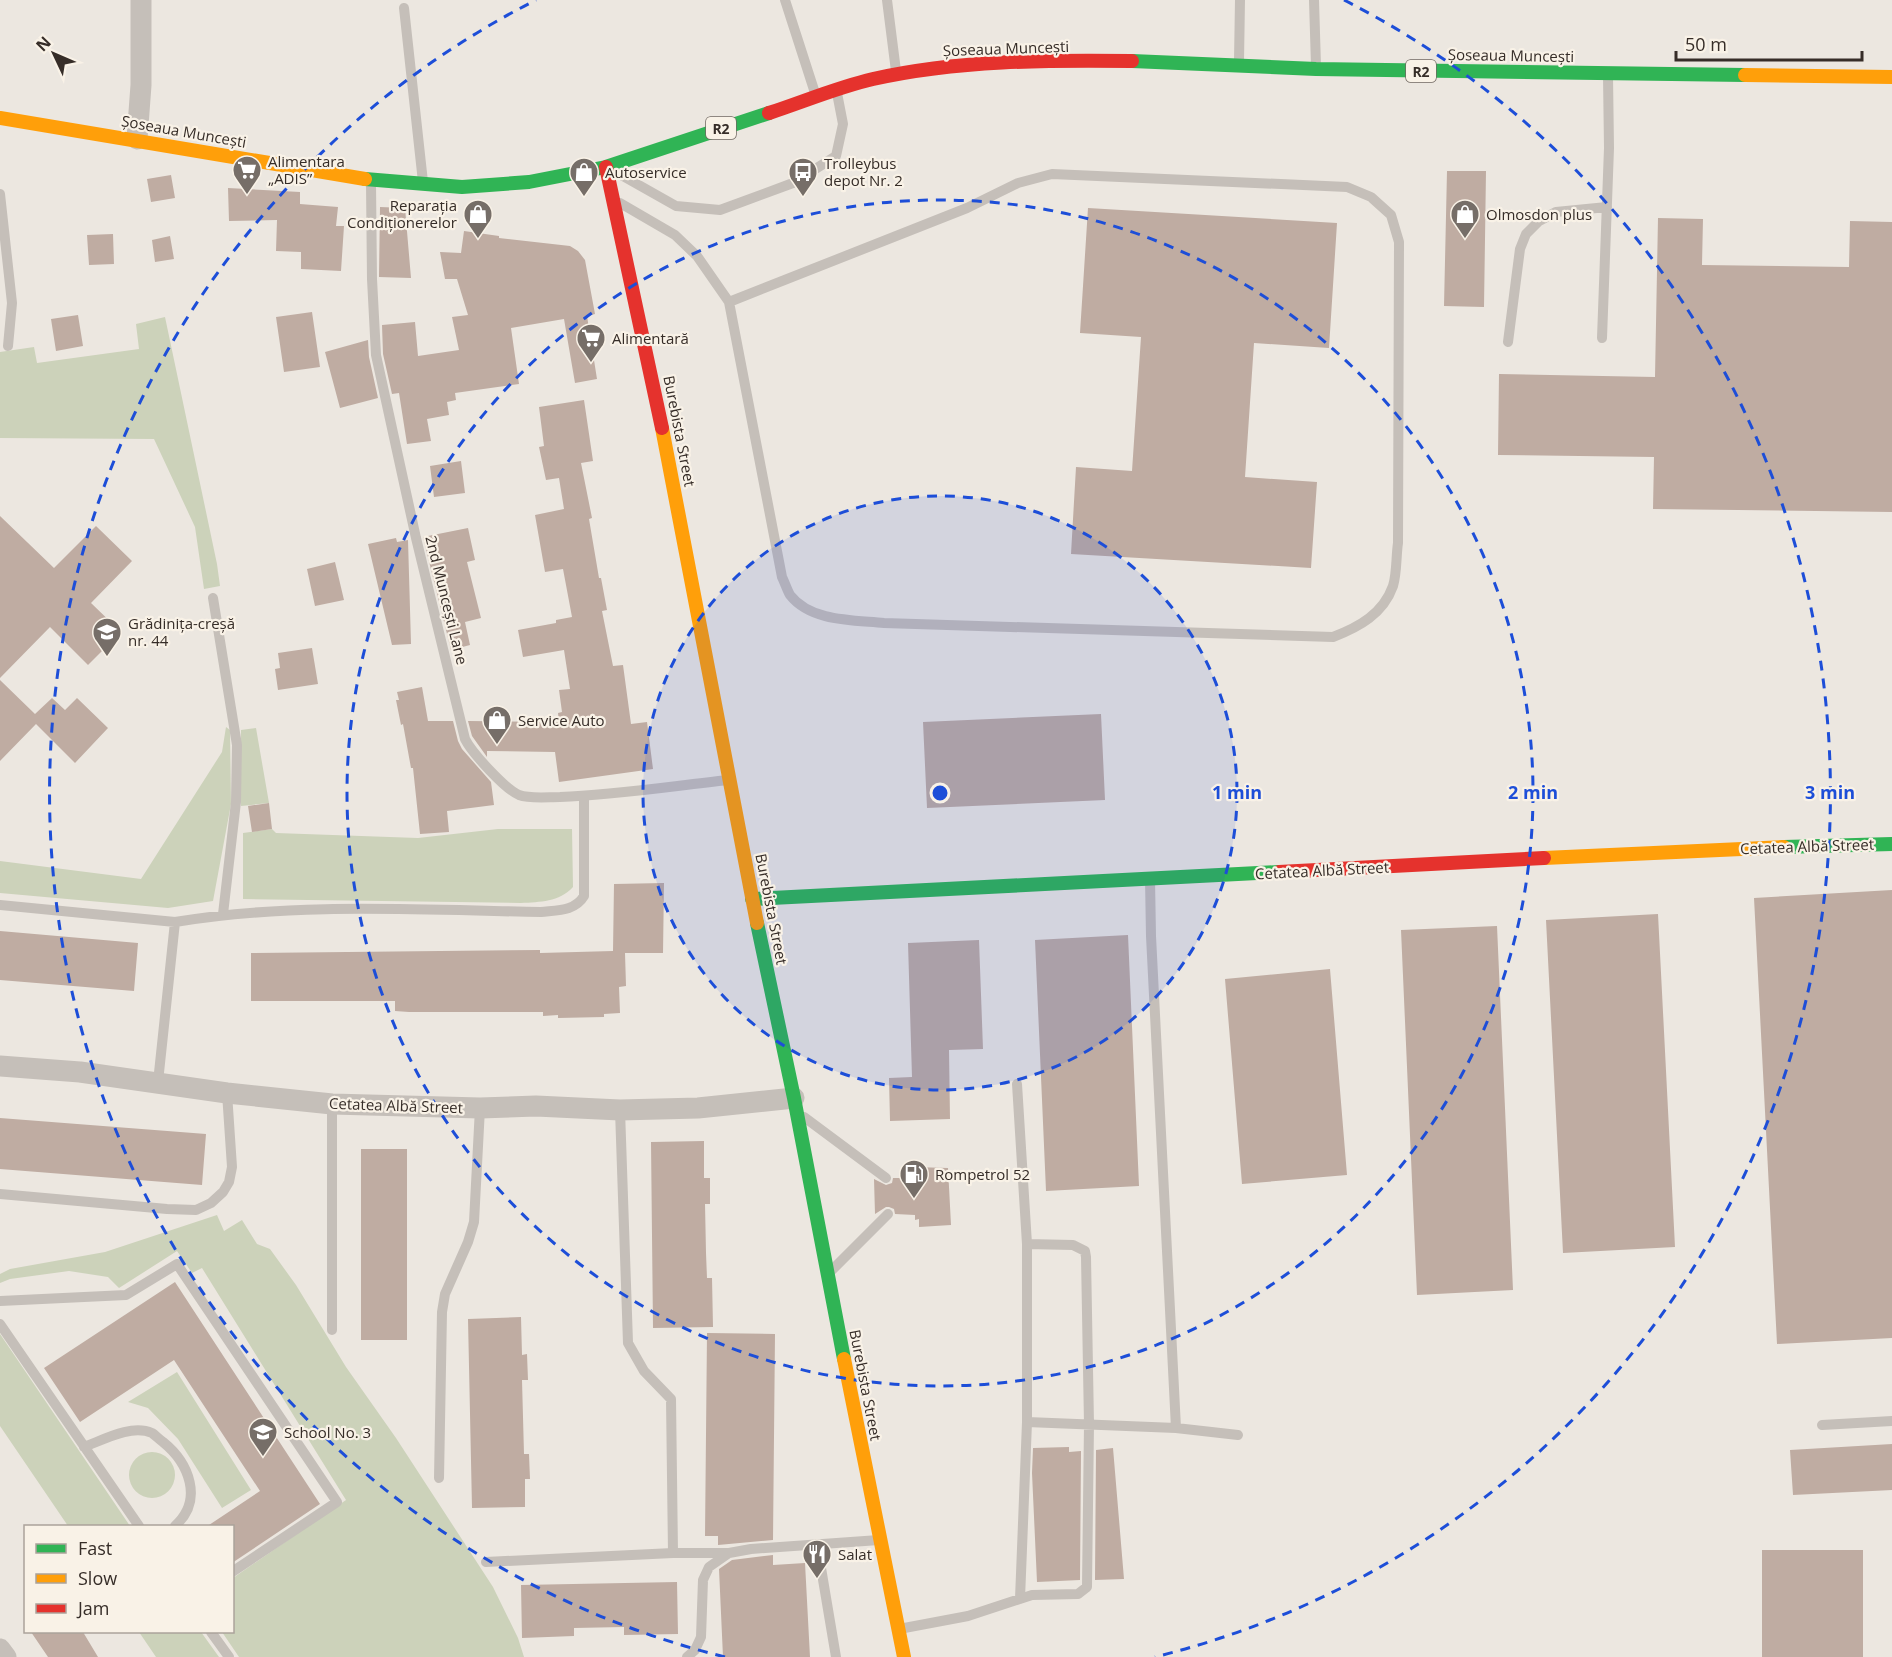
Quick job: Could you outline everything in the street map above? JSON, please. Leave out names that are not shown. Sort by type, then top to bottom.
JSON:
[{"type":"main road","name":"Șoseaua Muncești","points":[[1,118],[371,180],[462,187],[529,182],[606,167],[836,90],[897,74],[950,65],[992,62],[1116,61],[1239,64],[1316,69],[1892,76]]},
{"type":"main road","name":"Burebista Street","points":[[606,167],[664,436],[752,899],[904,1657]]},
{"type":"main road","name":"Cetatea Albă Street","points":[[752,899],[1674,851],[1892,844]]},
{"type":"street","points":[[137,139],[141,85],[141,0]]},
{"type":"street","name":"Cetatea Albă Street","points":[[0,1065],[80,1072],[227,1093],[332,1104],[480,1108],[536,1106],[620,1110],[795,1105]]},
{"type":"street","points":[[0,1648],[6,1657]]},
{"type":"lane","points":[[784,0],[816,96]]},
{"type":"lane","points":[[887,0],[897,74]]},
{"type":"lane","points":[[1239,64],[1240,0]]},
{"type":"lane","points":[[1314,0],[1316,69]]},
{"type":"lane","points":[[404,8],[423,185]]},
{"type":"lane","points":[[1602,338],[1608,73]]},
{"type":"lane","points":[[606,167],[676,206],[720,210],[793,183],[836,156],[843,124],[836,90]]},
{"type":"lane","points":[[0,133],[1,118]]},
{"type":"lane","points":[[614,200],[675,235],[697,256],[729,302],[782,577],[790,594],[806,609],[834,618],[884,623],[1333,637],[1357,628],[1377,612],[1393,585],[1398,543],[1400,242],[1391,215],[1371,197],[1347,187],[1052,174],[1018,183],[967,208],[729,302]]},
{"type":"lane","name":"2nd Muncești Lane","points":[[371,180],[372,279],[376,355],[416,538],[465,739],[470,748],[511,790],[520,795],[584,796],[729,780]]},
{"type":"lane","points":[[0,194],[12,303],[8,346]]},
{"type":"lane","points":[[1508,342],[1520,249],[1526,234],[1539,220],[1556,212],[1606,207]]},
{"type":"lane","points":[[213,598],[237,745],[236,802],[223,914]]},
{"type":"lane","points":[[0,905],[175,922],[223,914],[323,909],[541,912],[575,906],[584,896],[584,796]]},
{"type":"lane","points":[[1150,879],[1176,1428]]},
{"type":"lane","points":[[158,1082],[175,922]]},
{"type":"lane","points":[[1017,1083],[1027,1244],[1027,1422],[1020,1599]]},
{"type":"lane","points":[[0,1194],[195,1210],[212,1203],[224,1192],[232,1167],[227,1093]]},
{"type":"lane","points":[[332,1104],[332,1330]]},
{"type":"lane","points":[[795,1105],[886,1178]]},
{"type":"lane","points":[[439,1478],[442,1312],[444,1294],[468,1242],[474,1222],[480,1108]]},
{"type":"lane","points":[[620,1110],[627,1343],[644,1371],[671,1399],[673,1553]]},
{"type":"lane","points":[[827,1275],[888,1214]]},
{"type":"lane","points":[[898,1629],[968,1616],[1032,1595],[1078,1594],[1087,1587],[1089,1424],[1085,1251],[1073,1245],[1027,1244]]},
{"type":"lane","points":[[0,1301],[126,1295],[177,1264],[337,1502],[234,1571]]},
{"type":"lane","points":[[0,1324],[138,1525]]},
{"type":"lane","points":[[1822,1425],[1892,1421]]},
{"type":"lane","points":[[1027,1422],[1176,1428],[1239,1435]]},
{"type":"lane","points":[[84,1447],[126,1431],[151,1433],[175,1452],[190,1478],[190,1499],[183,1520],[177,1525]]},
{"type":"lane","points":[[486,1562],[729,1552],[880,1540]]},
{"type":"lane","points":[[817,1544],[836,1657]]},
{"type":"lane","points":[[687,1657],[695,1650],[701,1637],[703,1580],[709,1567],[729,1552]]},
{"type":"lane","points":[[212,1633],[229,1657]]},
{"type":"green space","points":[[165,317],[217,564],[220,586],[204,589],[195,527],[154,439],[0,438],[0,352],[34,347],[37,363],[139,349],[136,324]]},
{"type":"green space","points":[[226,727],[230,730],[231,804],[213,901],[168,908],[0,893],[0,861],[141,879],[222,752]]},
{"type":"green space","points":[[256,728],[269,803],[241,806],[241,730]]},
{"type":"green space","points":[[272,829],[276,833],[418,838],[498,829],[572,829],[573,887],[562,896],[521,903],[243,899],[243,833]]},
{"type":"green space","points":[[217,1215],[224,1231],[242,1220],[257,1244],[270,1249],[296,1285],[346,1367],[396,1438],[493,1587],[518,1638],[524,1657],[239,1657],[223,1633],[234,1633],[234,1577],[346,1500],[202,1268],[192,1273],[177,1251],[119,1288],[108,1277],[69,1271],[10,1279],[0,1283],[0,1274],[10,1269],[105,1252]]},
{"type":"green space","points":[[0,1334],[129,1525],[67,1525],[0,1426]]},
{"type":"green space","points":[[177,1372],[251,1490],[222,1508],[178,1439],[148,1408],[128,1402]]},
{"type":"green space","points":[[152,1452],[168,1459],[175,1475],[168,1491],[152,1498],[136,1491],[129,1475],[136,1459]]},
{"type":"green space","points":[[140,1633],[202,1633],[219,1657],[156,1657]]},
{"type":"building","name":"Olmosdon plus","points":[[1447,171],[1486,171],[1484,307],[1444,306]]},
{"type":"building","points":[[171,175],[175,198],[151,202],[147,179]]},
{"type":"building","points":[[228,188],[300,192],[300,204],[338,207],[336,226],[344,226],[341,271],[301,269],[301,252],[276,251],[277,220],[229,221]]},
{"type":"building","points":[[380,207],[405,208],[411,278],[379,277]]},
{"type":"building","points":[[1088,208],[1337,223],[1329,348],[1254,343],[1245,477],[1317,482],[1311,568],[1071,554],[1076,467],[1132,471],[1141,337],[1080,333]]},
{"type":"building","points":[[1658,218],[1703,219],[1702,265],[1849,267],[1850,221],[1892,222],[1892,512],[1653,509],[1654,457],[1498,455],[1499,374],[1655,377]]},
{"type":"building","points":[[464,231],[499,236],[499,238],[570,246],[578,251],[585,260],[595,314],[587,316],[597,379],[575,383],[564,319],[511,328],[519,384],[455,393],[456,400],[447,402],[449,415],[427,419],[431,441],[407,444],[399,393],[392,394],[383,354],[382,325],[415,322],[418,356],[459,350],[452,317],[468,315],[457,279],[445,279],[440,252],[461,253]]},
{"type":"building","points":[[113,234],[114,264],[89,265],[87,235]]},
{"type":"building","points":[[170,236],[174,259],[155,262],[152,240]]},
{"type":"building","points":[[312,312],[320,367],[284,372],[276,317]]},
{"type":"building","points":[[78,315],[83,346],[56,351],[51,319]]},
{"type":"building","points":[[368,340],[369,357],[378,398],[340,408],[325,352]]},
{"type":"building","points":[[584,400],[593,461],[581,463],[592,518],[589,519],[599,578],[601,578],[607,610],[602,611],[613,666],[623,665],[631,724],[647,722],[653,769],[559,782],[555,752],[487,751],[487,757],[472,736],[468,721],[559,722],[558,713],[562,712],[559,690],[570,689],[564,650],[523,657],[518,630],[556,623],[556,620],[572,617],[563,569],[545,572],[535,515],[564,509],[559,478],[546,480],[539,447],[544,446],[539,407]]},
{"type":"building","points":[[461,461],[465,493],[434,497],[430,466]]},
{"type":"building","points":[[0,516],[54,568],[96,526],[132,561],[91,603],[121,632],[88,665],[50,627],[0,678]]},
{"type":"building","points":[[468,528],[475,560],[467,562],[481,618],[465,622],[470,645],[451,650],[423,537]]},
{"type":"building","points":[[396,538],[397,542],[408,540],[411,644],[392,645],[368,544]]},
{"type":"building","points":[[335,562],[344,600],[315,606],[307,569]]},
{"type":"building","points":[[312,648],[318,684],[278,690],[275,669],[280,668],[278,653]]},
{"type":"building","points":[[0,680],[35,714],[52,698],[65,710],[77,698],[108,728],[75,763],[36,724],[0,761]]},
{"type":"building","points":[[422,687],[428,721],[453,721],[462,749],[491,782],[494,805],[447,811],[449,832],[420,834],[413,768],[411,768],[396,700],[399,700],[397,692]]},
{"type":"building","points":[[1101,714],[1105,800],[927,808],[923,722]]},
{"type":"building","points":[[269,803],[272,829],[252,832],[248,806]]},
{"type":"building","points":[[664,883],[663,953],[625,953],[626,986],[619,987],[620,1013],[604,1014],[604,1017],[558,1018],[558,1015],[543,1016],[543,1012],[395,1011],[395,1001],[251,1001],[251,953],[613,951],[614,884]]},
{"type":"building","points":[[1892,890],[1892,1338],[1777,1344],[1754,898]]},
{"type":"building","points":[[1658,914],[1675,1247],[1563,1253],[1546,920]]},
{"type":"building","points":[[1497,926],[1513,1290],[1417,1295],[1401,930]]},
{"type":"building","points":[[0,931],[138,943],[134,991],[0,980]]},
{"type":"building","points":[[1128,935],[1139,1186],[1046,1191],[1035,940]]},
{"type":"building","points":[[979,940],[983,1049],[949,1050],[950,1119],[890,1121],[889,1078],[912,1077],[908,943]]},
{"type":"building","points":[[1330,969],[1347,1175],[1242,1184],[1225,979]]},
{"type":"building","points":[[0,1118],[206,1134],[202,1185],[0,1169]]},
{"type":"building","points":[[704,1141],[704,1178],[710,1178],[710,1204],[705,1204],[707,1278],[712,1278],[713,1327],[653,1328],[651,1142]]},
{"type":"building","points":[[361,1149],[407,1149],[407,1340],[361,1340]]},
{"type":"building","points":[[914,1167],[948,1168],[951,1225],[919,1227],[919,1219],[915,1220],[915,1215],[895,1214],[894,1209],[889,1207],[875,1214],[874,1179],[886,1185],[892,1183],[893,1178],[915,1178]]},
{"type":"building","name":"School No. 3","points":[[175,1282],[320,1504],[234,1562],[234,1525],[209,1525],[260,1491],[174,1360],[80,1422],[44,1368]]},
{"type":"building","points":[[521,1317],[522,1355],[527,1354],[528,1380],[522,1380],[524,1454],[529,1454],[530,1479],[525,1479],[525,1507],[472,1508],[468,1319]]},
{"type":"building","points":[[707,1333],[775,1334],[773,1540],[718,1545],[718,1536],[705,1536]]},
{"type":"building","points":[[1892,1444],[1892,1490],[1793,1495],[1790,1450]]},
{"type":"building","points":[[1069,1447],[1069,1452],[1081,1451],[1080,1580],[1037,1582],[1033,1448]]},
{"type":"building","points":[[1113,1448],[1124,1579],[1095,1580],[1096,1450]]},
{"type":"building","points":[[1762,1550],[1863,1550],[1863,1657],[1762,1657]]},
{"type":"building","points":[[773,1555],[773,1565],[805,1563],[810,1657],[723,1657],[719,1569],[732,1560]]},
{"type":"building","points":[[677,1582],[678,1634],[624,1635],[624,1627],[574,1628],[574,1636],[522,1638],[521,1585]]},
{"type":"building","points":[[32,1633],[84,1633],[98,1657],[48,1657]]},
{"type":"traffic: fast","points":[[1132,61],[1316,69],[1745,75]]},
{"type":"traffic: fast","points":[[365,179],[462,187],[529,182],[606,167],[769,113]]},
{"type":"traffic: fast","points":[[1784,847],[1892,844]]},
{"type":"traffic: fast","points":[[752,899],[1279,872]]},
{"type":"traffic: fast","points":[[757,923],[794,1098],[844,1359]]},
{"type":"traffic: slow","points":[[1745,75],[1892,77]]},
{"type":"traffic: slow","points":[[0,118],[365,179]]},
{"type":"traffic: slow","points":[[662,428],[757,923]]},
{"type":"traffic: slow","points":[[1544,858],[1784,847]]},
{"type":"traffic: slow","points":[[844,1359],[904,1657]]},
{"type":"traffic: jam","points":[[769,113],[860,82],[937,68],[1002,62],[1132,61]]},
{"type":"traffic: jam","points":[[606,167],[662,428]]},
{"type":"traffic: jam","points":[[1279,872],[1544,858]]},
{"type":"place","name":"Alimentara „ADIS”","points":[[247,196]]},
{"type":"place","name":"Autoservice","points":[[584,198]]},
{"type":"place","name":"Trolleybus depot Nr. 2","points":[[803,198]]},
{"type":"place","name":"Reparația Condiționerelor","points":[[478,240]]},
{"type":"place","name":"Olmosdon plus","points":[[1465,240]]},
{"type":"place","name":"Alimentară","points":[[591,364]]},
{"type":"place","name":"Grădinița-creșă nr. 44","points":[[107,658]]},
{"type":"place","name":"Service Auto","points":[[497,746]]},
{"type":"place","name":"Rompetrol 52","points":[[914,1200]]},
{"type":"place","name":"School No. 3","points":[[263,1458]]},
{"type":"place","name":"Salat","points":[[817,1580]]}]
